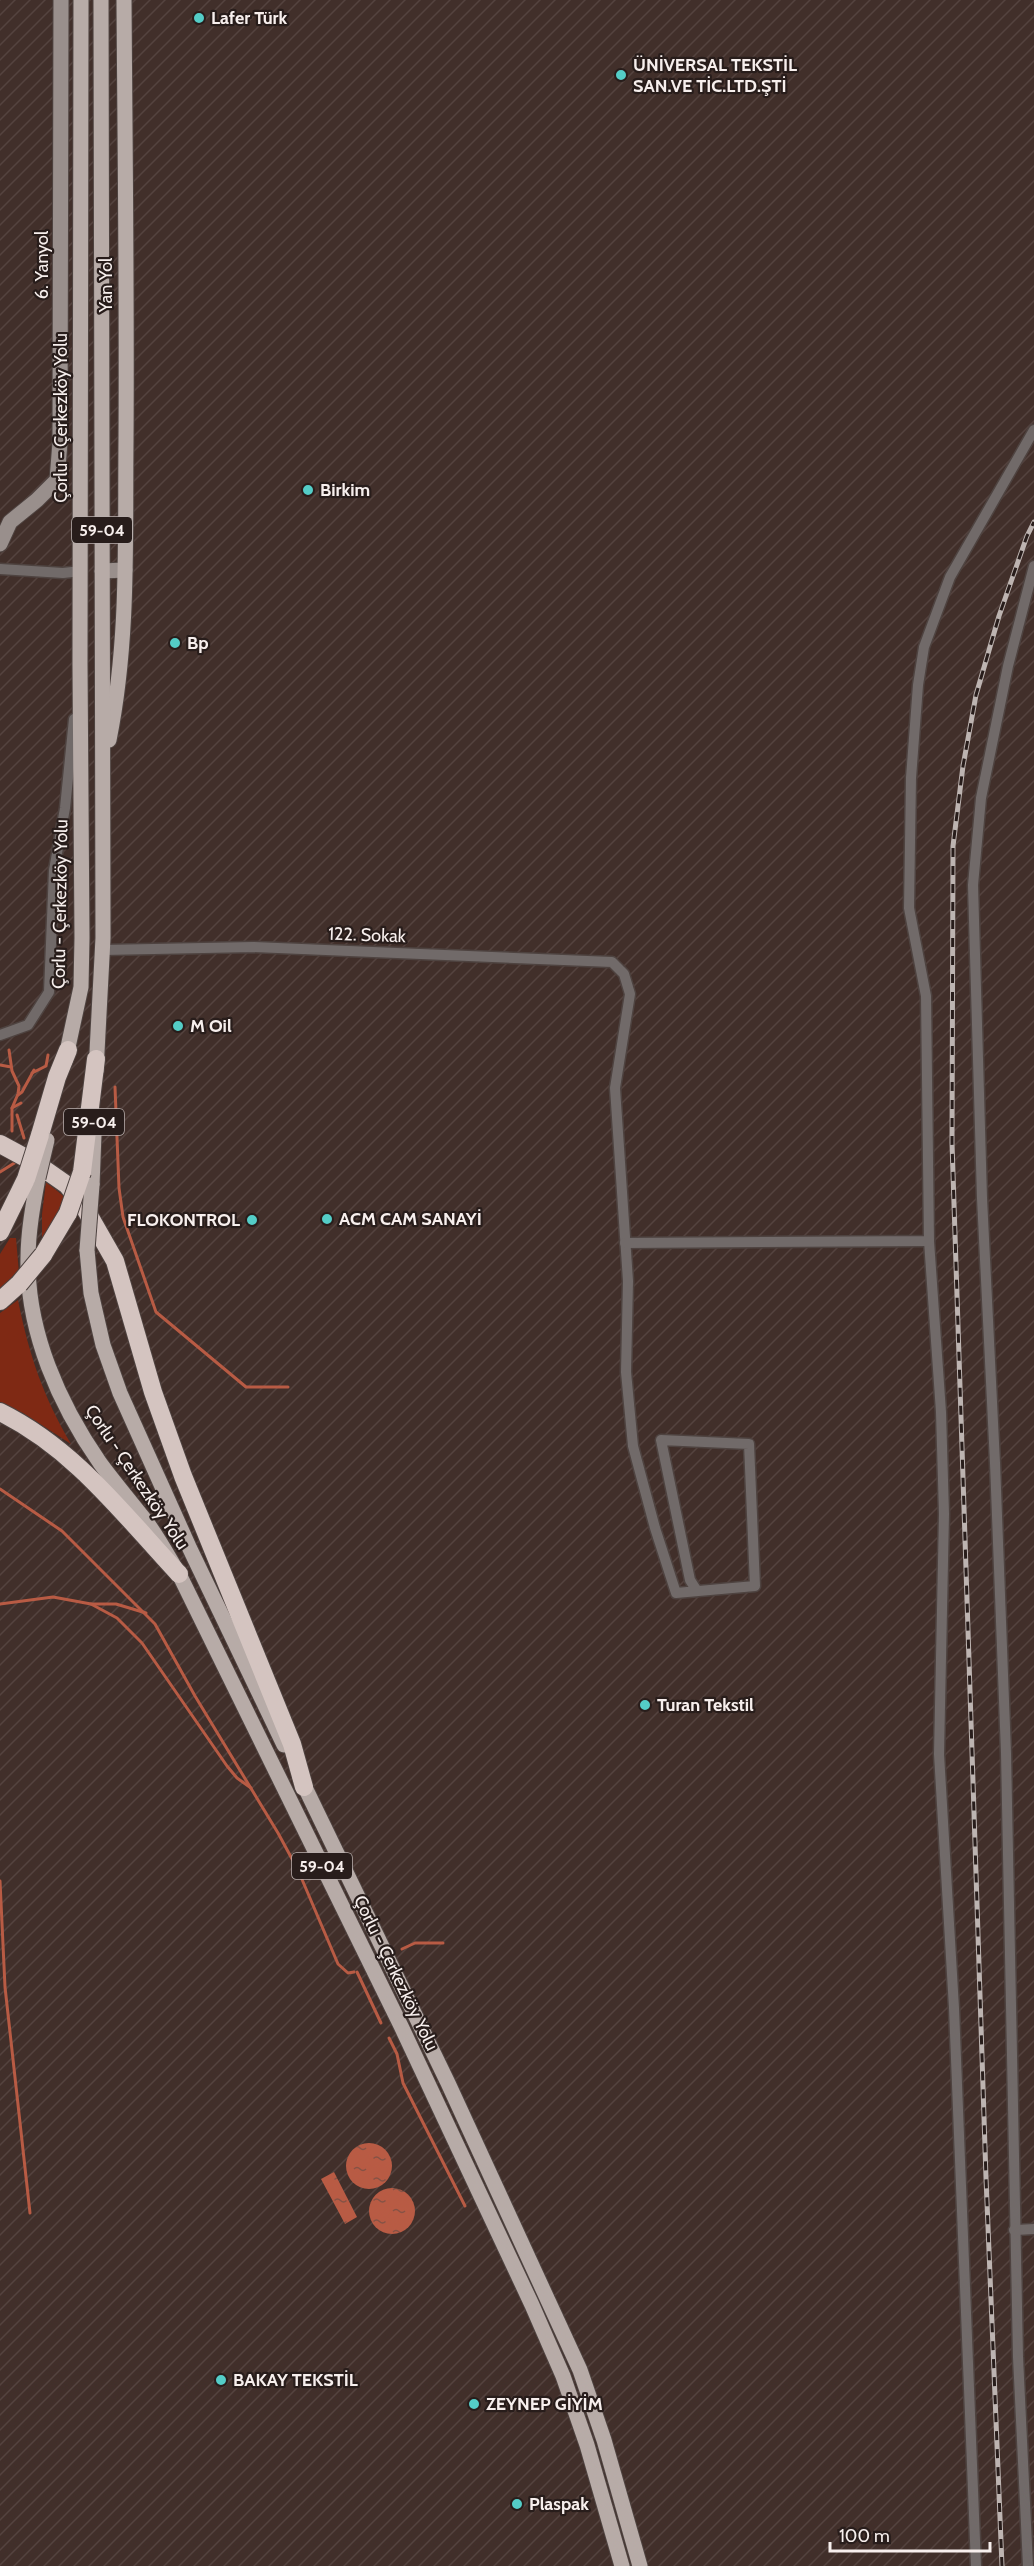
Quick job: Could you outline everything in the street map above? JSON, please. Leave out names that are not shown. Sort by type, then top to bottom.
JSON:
[{"type":"highway","points":[[0,1232],[32,1178],[57,1077],[68,1050]]},
{"type":"highway","points":[[0,1300],[19,1284],[43,1255],[87,1179],[96,1059]]},
{"type":"highway","points":[[0,1144],[37,1164],[67,1185],[83,1205],[115,1261],[153,1392],[183,1476],[288,1733],[304,1786]]},
{"type":"highway","points":[[0,1412],[44,1437],[74,1461],[112,1498],[179,1574]]},
{"type":"main road","name":"6. Yanyol","points":[[0,544],[10,522],[57,480],[60,442],[61,0]]},
{"type":"main road","name":"Çorlu - Çerkezköy Yolu","points":[[68,1050],[81,987],[81,0]]},
{"type":"main road","name":"59-04","points":[[96,1059],[103,950],[101,0]]},
{"type":"main road","name":"Yan Yol","points":[[102,779],[119,681],[124,630],[124,0]]},
{"type":"main road","points":[[81,571],[125,570]]},
{"type":"main road","name":"Çorlu - Çerkezköy Yolu","points":[[32,1178],[28,1270],[35,1318],[49,1366],[63,1402],[82,1436],[146,1521],[179,1574],[406,2036],[563,2376],[587,2445],[622,2566]]},
{"type":"main road","name":"Çorlu - Çerkezköy Yolu","points":[[87,1179],[87,1250],[91,1293],[103,1345],[120,1393],[190,1549],[443,2072],[580,2370],[604,2440],[640,2566]]},
{"type":"street","points":[[976,2566],[954,2008],[939,1754],[944,1514],[941,1412],[928,1241],[926,996],[909,908],[911,778],[918,685],[924,647],[950,577],[1034,430]]},
{"type":"street","points":[[1028,2566],[1014,2230],[1006,1753],[982,1198],[973,885],[981,798],[1008,666],[1034,566]]},
{"type":"street","points":[[0,569],[63,573],[81,571]]},
{"type":"street","points":[[0,1035],[28,1025],[49,992],[54,870],[65,808],[80,664]]},
{"type":"street","name":"122. Sokak","points":[[103,950],[254,947],[612,962],[624,974],[630,994],[615,1088],[626,1243]]},
{"type":"street","points":[[697,1591],[690,1580],[661,1440],[749,1444],[755,1586],[676,1593],[655,1528],[633,1446],[626,1372],[628,1281],[626,1243],[928,1241]]},
{"type":"street","points":[[1014,2230],[1034,2229]]},
{"type":"shaded area","points":[[0,0],[1034,0],[1034,2566],[0,2566]]},
{"type":"shaded area","points":[[46,1182],[66,1198],[57,1219],[42,1241],[42,1214]]},
{"type":"shaded area","points":[[10,1238],[16,1238],[19,1273],[0,1289],[0,1254]]},
{"type":"shaded area","points":[[18,1300],[38,1375],[52,1409],[71,1444],[23,1413],[0,1403],[0,1313]]},
{"type":"water","points":[[369,2143],[385,2150],[392,2166],[385,2182],[369,2189],[353,2182],[346,2166],[353,2150]]},
{"type":"water","points":[[334,2172],[357,2217],[345,2224],[321,2179]]},
{"type":"water","points":[[392,2188],[408,2195],[415,2211],[408,2227],[392,2234],[376,2227],[369,2211],[376,2195]]},
{"type":"waterway","points":[[9,1050],[12,1071],[19,1086],[12,1108]]},
{"type":"waterway","points":[[32,1073],[46,1066],[48,1055]]},
{"type":"waterway","points":[[0,1065],[11,1067]]},
{"type":"waterway","points":[[18,1095],[34,1070]]},
{"type":"waterway","points":[[115,1087],[119,1188],[123,1217],[156,1312],[246,1387],[288,1387]]},
{"type":"waterway","points":[[12,1131],[12,1108],[21,1103]]},
{"type":"waterway","points":[[17,1115],[24,1138]]},
{"type":"waterway","points":[[0,1172],[16,1162]]},
{"type":"waterway","points":[[0,1489],[62,1531],[155,1624],[298,1870],[338,1964],[348,1973],[354,1972]]},
{"type":"waterway","points":[[0,1604],[53,1597],[91,1604],[116,1604],[146,1613]]},
{"type":"waterway","points":[[91,1604],[117,1618],[142,1643],[227,1766],[237,1778],[251,1788]]},
{"type":"waterway","points":[[0,1881],[5,1987],[30,2213]]},
{"type":"waterway","points":[[402,1949],[415,1943],[443,1943]]},
{"type":"waterway","points":[[357,1972],[381,2023]]},
{"type":"waterway","points":[[389,2038],[397,2054],[403,2083],[465,2206]]},
{"type":"railway","points":[[1002,2566],[986,2178],[952,1143],[953,846],[963,766],[976,695],[999,616],[1034,522]]},
{"type":"place","name":"Lafer Türk","points":[[199,18]]},
{"type":"place","name":"ÜNİVERSAL TEKSTİL SAN.VE TİC.LTD.ŞTİ","points":[[621,75]]},
{"type":"place","name":"Birkim","points":[[308,490]]},
{"type":"place","name":"Bp","points":[[175,643]]},
{"type":"place","name":"M Oil","points":[[178,1026]]},
{"type":"place","name":"ACM CAM SANAYİ","points":[[327,1219]]},
{"type":"place","name":"FLOKONTROL","points":[[252,1220]]},
{"type":"place","name":"Turan Tekstil","points":[[645,1705]]},
{"type":"place","name":"BAKAY TEKSTİL","points":[[221,2380]]},
{"type":"place","name":"ZEYNEP GİYİM","points":[[474,2404]]},
{"type":"place","name":"Plaspak","points":[[517,2504]]}]
